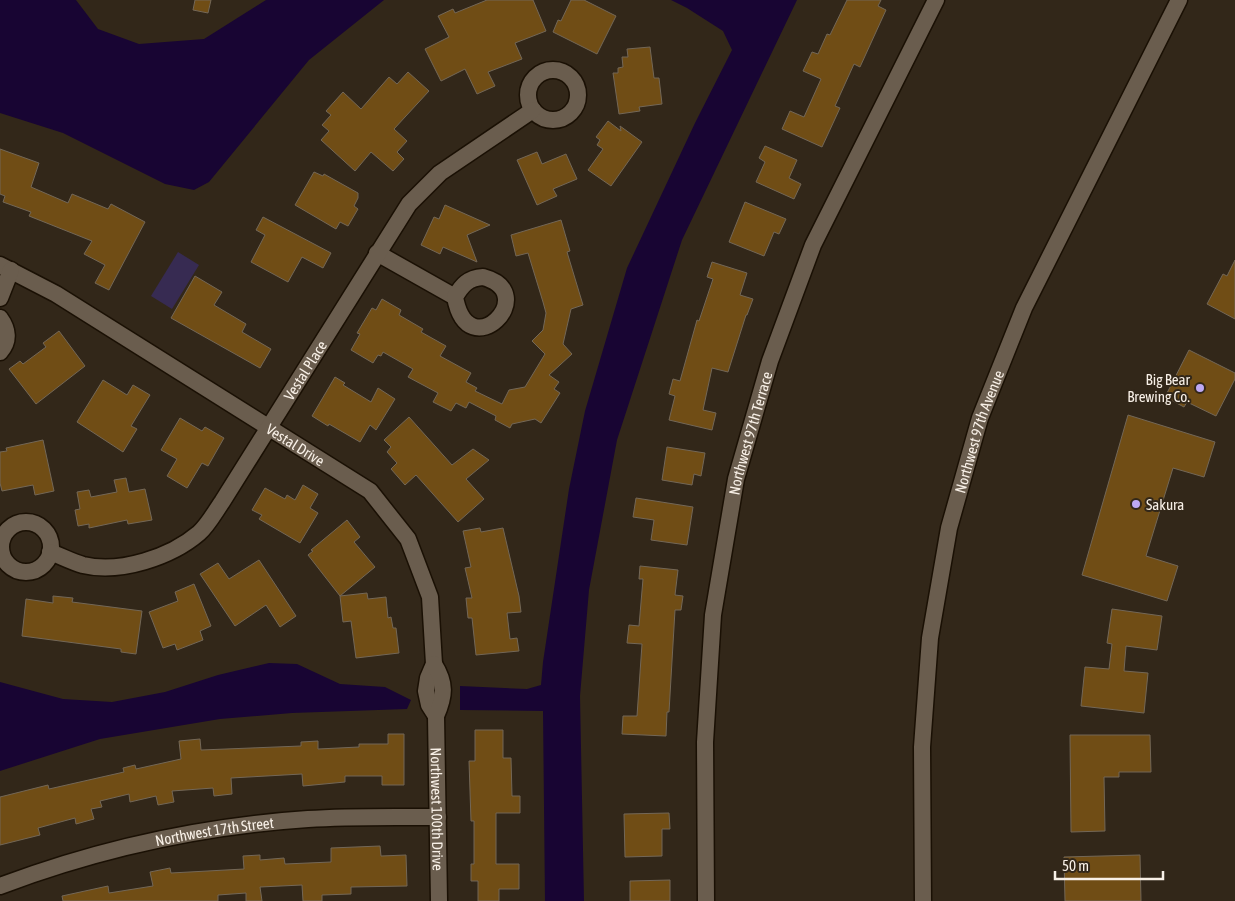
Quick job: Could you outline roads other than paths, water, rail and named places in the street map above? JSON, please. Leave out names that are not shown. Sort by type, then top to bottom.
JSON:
[{"type":"street","name":"Northwest 97th Terrace","points":[[706,901],[705,742],[713,615],[736,478],[770,362],[814,245],[936,0]]},
{"type":"street","name":"Northwest 97th Avenue","points":[[923,901],[922,747],[930,638],[949,528],[980,418],[1024,308],[1179,0]]},
{"type":"street","name":"Vestal Place","points":[[50,552],[83,565],[113,567],[147,560],[176,550],[200,532],[222,502],[409,204],[440,173],[533,110]]},
{"type":"street","points":[[377,254],[455,297]]},
{"type":"street","name":"Vestal Drive","points":[[0,298],[6,268],[56,294],[370,491],[408,538],[430,597],[434,664],[442,677],[443,692],[442,701],[436,716]]},
{"type":"street","points":[[0,318],[5,325],[7,333],[6,341],[0,352]]},
{"type":"street","name":"Northwest 100th Drive","points":[[436,716],[439,901]]},
{"type":"street","name":"Northwest 17th Street","points":[[0,886],[38,872],[128,846],[217,829],[308,819],[438,817]]},
{"type":"place","name":"Big Bear Brewing Co.","points":[[1200,388]]},
{"type":"place","name":"Sakura","points":[[1136,504]]}]
